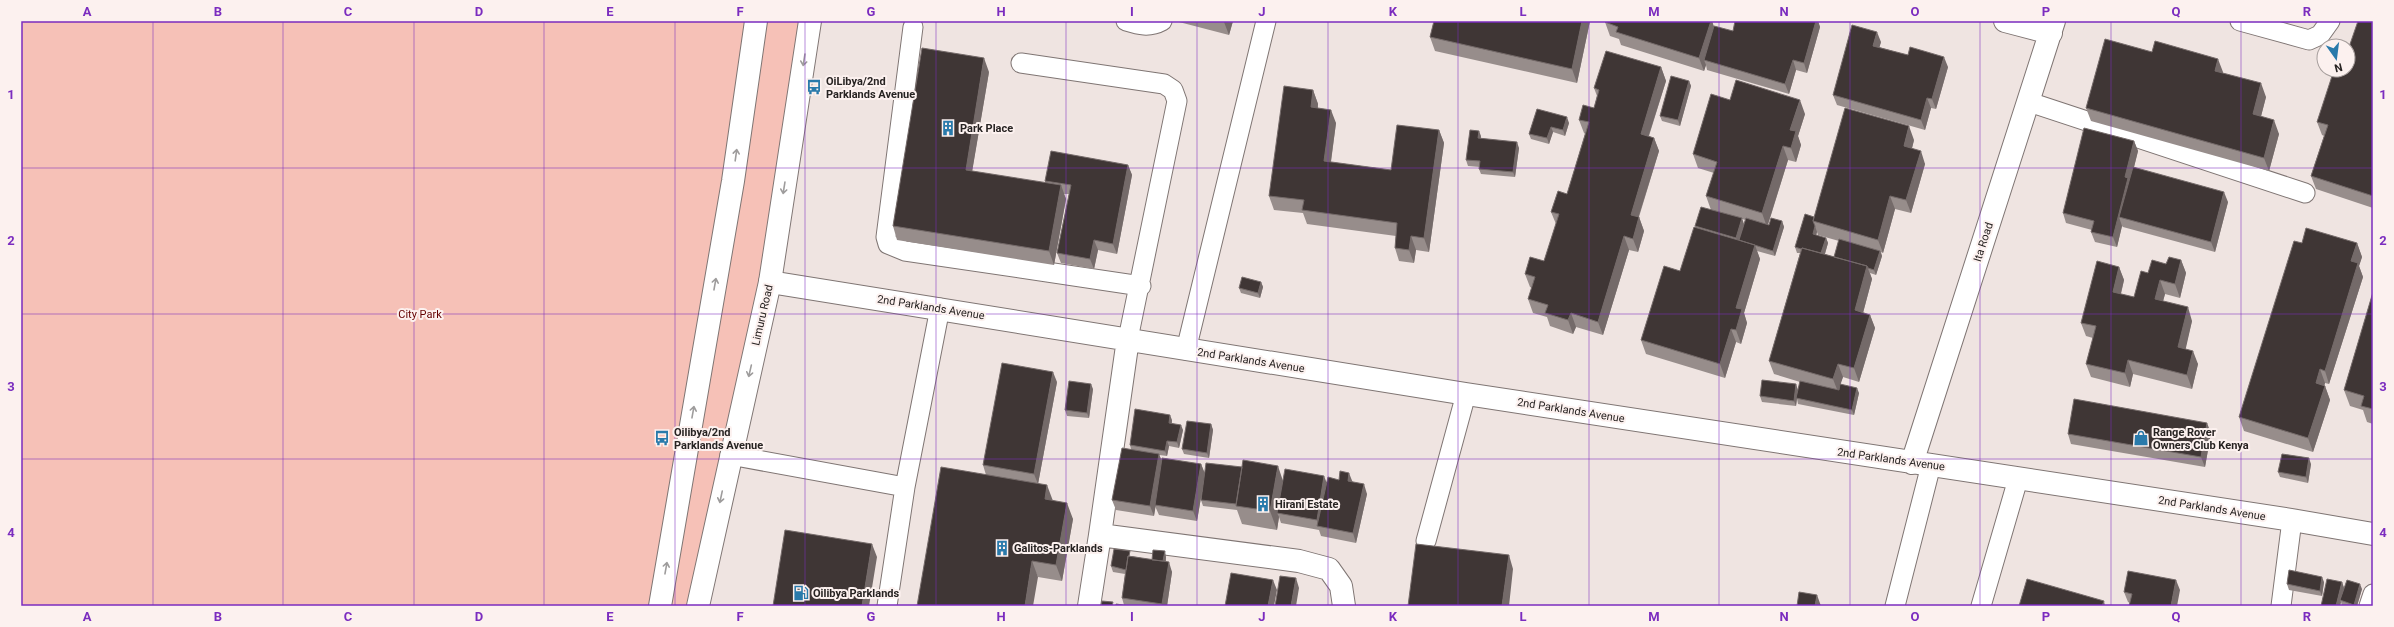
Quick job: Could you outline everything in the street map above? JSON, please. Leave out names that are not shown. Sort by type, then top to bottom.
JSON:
[{"type":"street","points":[[660,606],[733,181],[756,21]]},
{"type":"street","name":"Limuru Road","points":[[698,606],[730,455],[770,282],[810,21]]},
{"type":"street","points":[[2005,21],[2052,27]]},
{"type":"street","name":"Ita Road","points":[[1922,464],[2028,102],[2052,27]]},
{"type":"street","name":"2nd Parklands Avenue","points":[[770,282],[940,308],[1186,350],[2292,520],[2373,534]]},
{"type":"street","points":[[1089,606],[1128,339]]},
{"type":"street","points":[[1100,535],[1299,561],[1329,568],[1340,586],[1344,606]]},
{"type":"lane","points":[[1126,21],[1144,26],[1154,25],[1162,21]]},
{"type":"lane","points":[[1186,350],[1266,21]]},
{"type":"lane","points":[[2240,21],[2309,40],[2320,35],[2330,21]]},
{"type":"lane","points":[[913,27],[891,185],[886,237],[888,244],[905,251],[1141,286]]},
{"type":"lane","points":[[1021,63],[1164,84],[1173,90],[1177,101],[1141,286],[1128,339]]},
{"type":"lane","points":[[2028,102],[2306,193]]},
{"type":"lane","points":[[887,606],[905,487],[940,308]]},
{"type":"lane","points":[[1426,541],[1466,394]]},
{"type":"lane","points":[[730,455],[905,487]]},
{"type":"lane","points":[[1895,606],[1922,464]]},
{"type":"lane","points":[[1981,606],[2018,479]]},
{"type":"lane","points":[[2281,606],[2292,520]]},
{"type":"green space","name":"City Park","points":[[21,21],[820,21],[705,606],[21,606]]},
{"type":"building","points":[[1434,21],[1582,21],[1572,69],[1430,37]]},
{"type":"building","points":[[1605,21],[1711,21],[1699,58],[1616,32],[1618,27]]},
{"type":"building","points":[[1735,21],[1816,21],[1804,63],[1793,60],[1785,84],[1704,60],[1714,26],[1733,31]]},
{"type":"building","points":[[2358,21],[2373,21],[2373,196],[2311,176],[2328,125],[2317,122],[2331,78],[2356,78],[2356,38],[2352,38]]},
{"type":"building","points":[[1852,25],[1877,32],[1873,46],[1908,55],[1910,47],[1944,57],[1932,99],[1927,98],[1921,120],[1833,95]]},
{"type":"building","points":[[2105,39],[2152,52],[2155,41],[2218,59],[2215,71],[2261,83],[2253,114],[2274,120],[2264,158],[2086,108]]},
{"type":"building","name":"Park Place","points":[[922,48],[984,58],[966,170],[1061,185],[1049,251],[893,226]]},
{"type":"building","points":[[1606,51],[1661,67],[1641,134],[1654,138],[1631,215],[1639,217],[1633,239],[1624,236],[1598,322],[1571,313],[1568,320],[1545,313],[1548,305],[1528,299],[1535,277],[1525,274],[1530,257],[1544,261],[1559,214],[1551,212],[1558,191],[1567,194],[1589,122],[1579,120],[1583,105],[1594,108],[1599,90],[1594,88]]},
{"type":"building","points":[[1671,76],[1689,81],[1678,120],[1660,116]]},
{"type":"building","points":[[1736,80],[1800,100],[1790,130],[1796,131],[1791,148],[1783,146],[1762,213],[1706,196],[1717,162],[1693,154],[1711,94],[1730,100]]},
{"type":"building","points":[[1284,86],[1313,90],[1311,107],[1331,110],[1324,161],[1391,170],[1397,125],[1439,130],[1424,238],[1411,236],[1409,250],[1395,248],[1397,223],[1302,210],[1304,200],[1269,196]]},
{"type":"building","points":[[1845,108],[1909,126],[1904,146],[1921,151],[1906,200],[1890,196],[1878,240],[1813,221]]},
{"type":"building","points":[[1537,109],[1567,117],[1563,130],[1551,127],[1547,138],[1529,134]]},
{"type":"building","points":[[2084,128],[2134,141],[2125,177],[2128,178],[2113,237],[2091,232],[2094,221],[2063,213]]},
{"type":"building","points":[[1470,130],[1479,131],[1478,138],[1517,142],[1513,172],[1479,169],[1480,161],[1466,160]]},
{"type":"building","points":[[1051,151],[1128,165],[1113,244],[1094,240],[1090,259],[1057,253],[1071,185],[1045,181]]},
{"type":"building","points":[[2133,167],[2224,192],[2211,242],[2119,217]]},
{"type":"building","points":[[1701,207],[1742,218],[1736,238],[1695,226]]},
{"type":"building","points":[[1805,214],[1814,217],[1813,221],[1815,226],[1813,234],[1826,238],[1821,253],[1795,247]]},
{"type":"building","points":[[1746,218],[1769,225],[1771,218],[1782,221],[1773,251],[1739,240]]},
{"type":"building","points":[[1694,227],[1755,245],[1736,308],[1742,309],[1736,330],[1731,329],[1720,364],[1641,340],[1664,266],[1680,271]]},
{"type":"building","points":[[2306,228],[2357,243],[2351,261],[2358,263],[2325,371],[2320,369],[2316,383],[2325,386],[2308,438],[2239,417],[2294,241],[2302,243]]},
{"type":"building","points":[[1839,239],[1880,251],[1874,270],[1868,268],[1867,266],[1834,257]]},
{"type":"building","points":[[1802,248],[1867,266],[1855,310],[1870,315],[1854,368],[1838,364],[1833,379],[1769,361]]},
{"type":"building","points":[[2169,257],[2181,260],[2175,284],[2160,280],[2155,299],[2188,307],[2178,347],[2193,351],[2187,375],[2128,360],[2125,373],[2086,364],[2096,326],[2081,323],[2097,261],[2119,267],[2113,292],[2134,297],[2141,271],[2148,273],[2152,260],[2166,264]]},
{"type":"building","points":[[1242,277],[1261,282],[1258,293],[1239,288]]},
{"type":"building","points":[[2373,292],[2373,409],[2361,406],[2364,396],[2344,390]]},
{"type":"building","points":[[1002,363],[1053,372],[1034,474],[983,465]]},
{"type":"building","points":[[1762,380],[1796,384],[1794,401],[1760,396]]},
{"type":"building","points":[[1069,381],[1091,384],[1087,413],[1065,410]]},
{"type":"building","points":[[1800,381],[1839,390],[1840,384],[1857,388],[1852,410],[1796,398]]},
{"type":"building","name":"Range Rover Owners Club Kenya","points":[[2074,399],[2207,423],[2201,457],[2068,434]]},
{"type":"building","points":[[1135,409],[1170,415],[1169,423],[1181,425],[1177,442],[1167,441],[1165,451],[1130,445]]},
{"type":"building","points":[[1187,421],[1211,424],[1207,453],[1182,449]]},
{"type":"building","points":[[1122,448],[1159,454],[1150,506],[1112,500]]},
{"type":"building","points":[[2282,454],[2309,458],[2306,477],[2278,472]]},
{"type":"building","points":[[1162,458],[1201,464],[1193,511],[1155,505]]},
{"type":"building","points":[[1243,460],[1278,466],[1270,511],[1236,506]]},
{"type":"building","points":[[1206,463],[1242,467],[1236,504],[1201,500]]},
{"type":"building","name":"Galitos-Parklands","points":[[941,467],[1047,485],[1045,499],[1067,503],[1056,565],[1032,561],[1025,606],[917,606]]},
{"type":"building","points":[[1285,469],[1324,476],[1317,520],[1277,513]]},
{"type":"building","points":[[1340,471],[1349,473],[1348,481],[1364,484],[1353,533],[1317,526],[1328,477],[1339,480]]},
{"type":"building","points":[[785,530],[872,544],[862,606],[773,606]]},
{"type":"building","points":[[1416,544],[1509,555],[1502,606],[1408,606]]},
{"type":"building","points":[[1114,549],[1130,551],[1126,570],[1111,566]]},
{"type":"building","points":[[1153,550],[1165,551],[1163,561],[1152,560]]},
{"type":"building","points":[[1128,556],[1169,562],[1162,604],[1122,598]]},
{"type":"building","points":[[2289,570],[2322,577],[2320,591],[2287,584]]},
{"type":"building","points":[[2128,571],[2176,580],[2171,606],[2129,606],[2132,594],[2124,592]]},
{"type":"building","points":[[1231,573],[1273,580],[1268,606],[1225,606]]},
{"type":"building","points":[[1280,576],[1296,578],[1291,606],[1275,606]]},
{"type":"building","points":[[2027,579],[2104,601],[2102,606],[2019,606]]},
{"type":"building","points":[[2327,579],[2342,582],[2336,606],[2321,606]]},
{"type":"building","points":[[2347,580],[2360,584],[2354,605],[2340,600]]},
{"type":"building","points":[[1799,592],[1817,595],[1815,606],[1797,606]]},
{"type":"building","points":[[1102,601],[1113,602],[1112,606],[1101,606]]},
{"type":"building","points":[[1116,604],[1130,606],[1116,606]]},
{"type":"place","name":"OiLibya/2nd Parklands Avenue","points":[[814,87]]},
{"type":"place","name":"Park Place","points":[[948,128]]},
{"type":"place","name":"Oilibya/2nd Parklands Avenue","points":[[662,438]]},
{"type":"place","name":"Range Rover Owners Club Kenya","points":[[2141,438]]},
{"type":"place","name":"Hirani Estate","points":[[1263,504]]},
{"type":"place","name":"Galitos-Parklands","points":[[1002,548]]},
{"type":"place","name":"Oilibya Parklands","points":[[801,593]]}]
